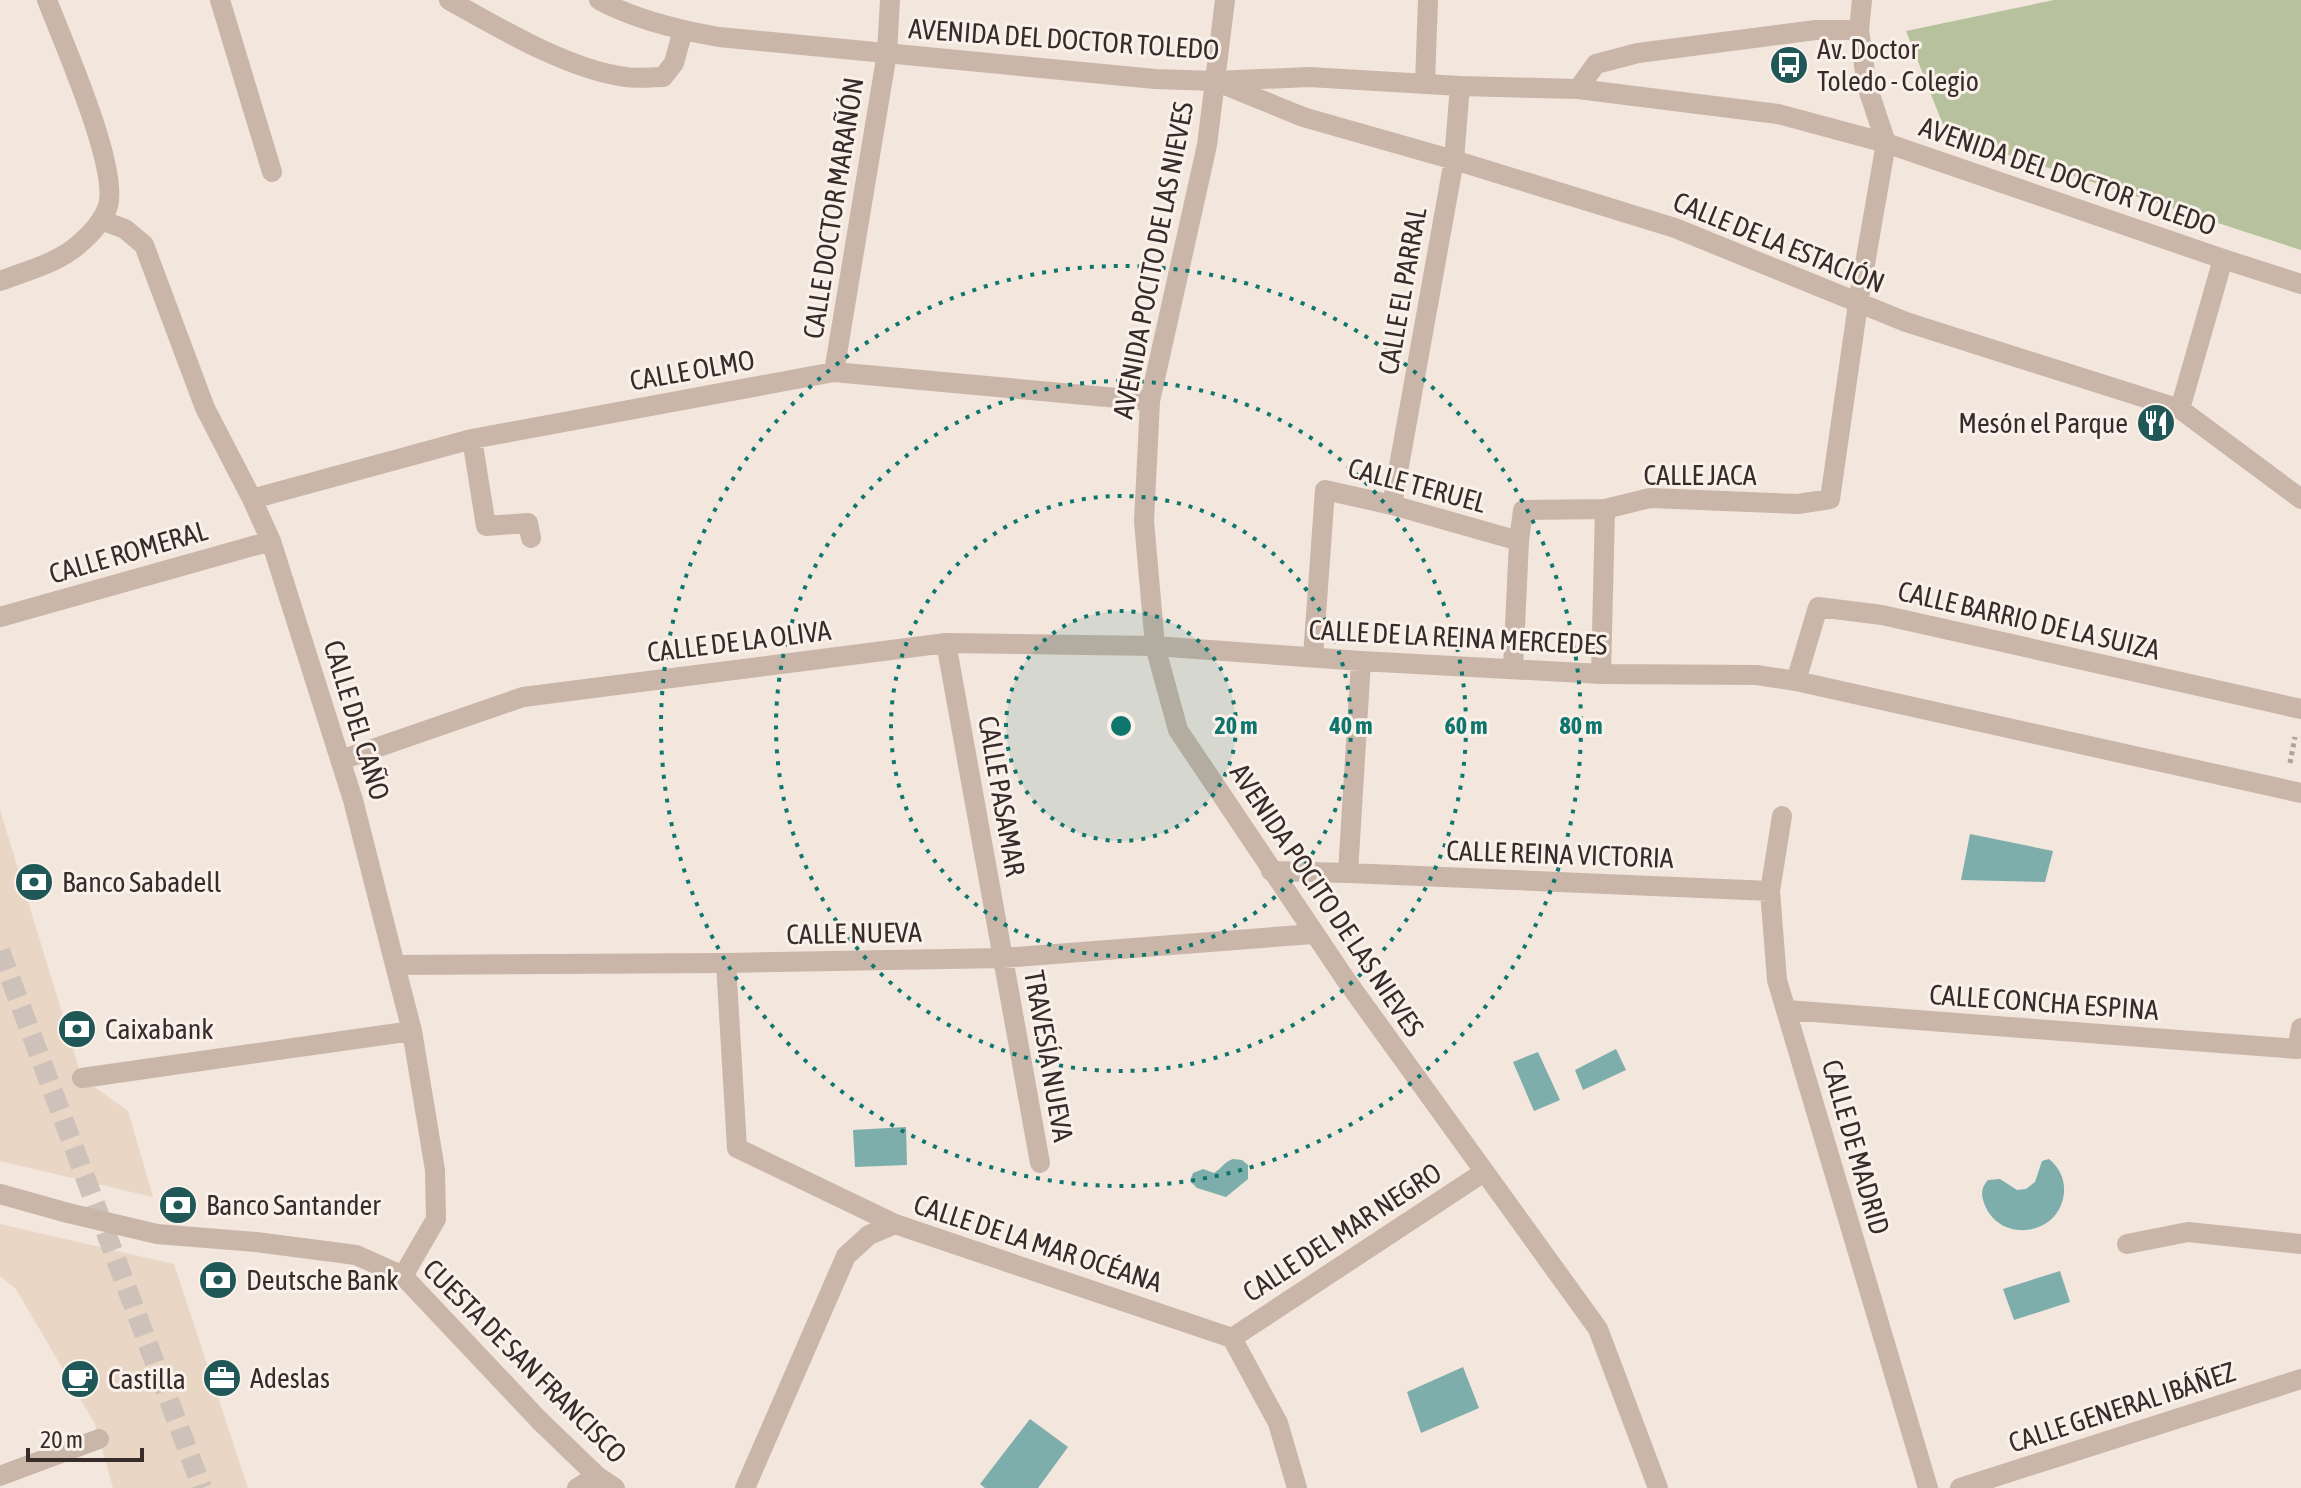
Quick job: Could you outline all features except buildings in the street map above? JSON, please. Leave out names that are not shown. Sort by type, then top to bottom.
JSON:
[{"type":"street","points":[[220,0],[272,172]]},
{"type":"street","points":[[449,0],[542,49],[586,68],[626,78],[663,77],[674,63],[683,30]]},
{"type":"street","name":"AVENIDA DEL DOCTOR TOLEDO","points":[[599,0],[614,8],[683,30],[719,37],[1155,79],[1215,81],[1309,77],[1578,89],[1778,114],[1886,143],[2301,284]]},
{"type":"street","name":"CALLE DOCTOR MARAÑÓN","points":[[834,372],[887,53],[890,0]]},
{"type":"street","name":"AVENIDA POCITO DE LAS NIEVES","points":[[1225,0],[1207,145],[1150,401],[1144,521],[1155,646],[1178,730],[1313,934],[1598,1329],[1658,1488]]},
{"type":"street","points":[[1425,83],[1428,0]]},
{"type":"street","points":[[1858,304],[1886,143],[1867,86],[1859,30],[1862,0]]},
{"type":"street","points":[[0,281],[64,255],[101,220],[108,204],[108,172],[100,140],[50,1]]},
{"type":"street","points":[[1578,89],[1596,64],[1638,53],[1816,30],[1859,30]]},
{"type":"street","name":"CALLE DE LA ESTACIÓN","points":[[1215,81],[1303,117],[1675,228],[1906,322],[2180,409],[2301,499]]},
{"type":"street","name":"CALLE EL PARRAL","points":[[1392,505],[1454,160],[1460,86]]},
{"type":"street","name":"CALLE DEL CAÑO","points":[[101,220],[125,229],[144,245],[205,408],[271,541],[341,760],[412,1031],[435,1170],[436,1219],[403,1276]]},
{"type":"street","points":[[2180,409],[2223,259]]},
{"type":"street","name":"CALLE JACA","points":[[1519,541],[1523,510],[1605,509],[1650,498],[1798,504],[1830,499],[1858,304]]},
{"type":"street","name":"CALLE OLMO","points":[[252,499],[472,439],[834,372],[1150,401]]},
{"type":"street","points":[[472,439],[486,526],[528,523],[531,538]]},
{"type":"street","name":"CALLE TERUEL","points":[[1313,657],[1325,490],[1392,505],[1519,541]]},
{"type":"street","points":[[1601,674],[1605,509]]},
{"type":"street","name":"CALLE ROMERAL","points":[[0,617],[271,541]]},
{"type":"street","points":[[1513,669],[1519,541]]},
{"type":"street","name":"CALLE BARRIO DE LA SUIZA","points":[[1796,681],[1818,607],[1882,615],[2300,709]]},
{"type":"street","name":"CALLE DE LA OLIVA","points":[[341,760],[523,697],[946,643],[1155,646]]},
{"type":"street","name":"CALLE PASAMAR","points":[[946,643],[1003,958]]},
{"type":"street","name":"CALLE DE LA REINA MERCEDES","points":[[1155,646],[1601,674],[1757,675],[1796,681]]},
{"type":"street","points":[[1271,871],[1348,873],[1361,661]]},
{"type":"street","points":[[1796,681],[2293,791]]},
{"type":"street","name":"CALLE DE MADRID","points":[[1782,816],[1770,891],[1777,980],[1928,1488]]},
{"type":"street","name":"CALLE REINA VICTORIA","points":[[1348,873],[1770,891]]},
{"type":"street","name":"CALLE NUEVA","points":[[395,965],[1003,958],[1313,934]]},
{"type":"street","name":"TRAVESÍA NUEVA","points":[[1003,958],[1040,1163]]},
{"type":"street","points":[[726,963],[737,1148],[895,1224]]},
{"type":"street","name":"CALLE CONCHA ESPINA","points":[[1787,1010],[2299,1039]]},
{"type":"street","points":[[82,1078],[412,1031]]},
{"type":"street","name":"CALLE DEL MAR NEGRO","points":[[1232,1338],[1484,1172]]},
{"type":"street","name":"CUESTA DE SAN FRANCISCO","points":[[0,1194],[157,1234],[256,1242],[356,1255],[403,1276],[599,1482],[615,1488]]},
{"type":"street","name":"CALLE DE LA MAR OCÉANA","points":[[745,1488],[846,1256],[869,1235],[895,1224],[1232,1338]]},
{"type":"street","points":[[2127,1244],[2188,1232],[2301,1244]]},
{"type":"street","points":[[1232,1338],[1278,1423],[1297,1488]]},
{"type":"street","name":"CALLE GENERAL IBÁÑEZ","points":[[1960,1488],[2301,1379]]},
{"type":"street","points":[[0,1476],[99,1439]]},
{"type":"street","points":[[577,1488],[599,1482]]},
{"type":"path","points":[[2293,791],[2300,709]]},
{"type":"green space","points":[[2054,0],[2301,0],[2301,250],[1947,135],[1906,31]]},
{"type":"shaded area","points":[[0,810],[82,1078],[128,1111],[153,1197],[0,1161]]},
{"type":"shaded area","points":[[0,1224],[174,1264],[248,1488],[113,1488],[95,1424],[16,1289],[0,1276]]},
{"type":"water","points":[[1970,834],[2053,851],[2045,882],[1961,880]]},
{"type":"water","points":[[1616,1049],[1626,1070],[1583,1090],[1575,1070]]},
{"type":"water","points":[[1538,1052],[1560,1100],[1534,1111],[1513,1062]]},
{"type":"water","points":[[906,1127],[907,1165],[855,1167],[853,1130]]},
{"type":"water","points":[[1233,1159],[1242,1160],[1248,1165],[1248,1179],[1226,1197],[1197,1188],[1190,1181],[1193,1173],[1203,1169],[1214,1173]]},
{"type":"water","points":[[2049,1159],[2061,1174],[2064,1187],[2060,1207],[2041,1226],[2015,1230],[2002,1225],[1992,1216],[1982,1197],[1988,1180],[2000,1179],[2017,1190],[2026,1189],[2035,1182],[2042,1161]]},
{"type":"water","points":[[2060,1271],[2070,1302],[2014,1320],[2003,1289]]},
{"type":"water","points":[[1463,1367],[1479,1408],[1421,1433],[1407,1392]]},
{"type":"water","points":[[1030,1419],[1068,1447],[1038,1488],[985,1488],[980,1484]]},
{"type":"tunnel","points":[[0,951],[202,1488]]},
{"type":"place","name":"Av. Doctor Toledo - Colegio","points":[[1789,65]]},
{"type":"place","name":"Mesón el Parque","points":[[2156,423]]},
{"type":"place","name":"Banco Sabadell","points":[[34,882]]},
{"type":"place","name":"Caixabank","points":[[77,1029]]},
{"type":"place","name":"Banco Santander","points":[[178,1205]]},
{"type":"place","name":"Deutsche Bank","points":[[218,1280]]},
{"type":"place","name":"Adeslas","points":[[222,1378]]},
{"type":"place","name":"Castilla","points":[[80,1379]]}]
